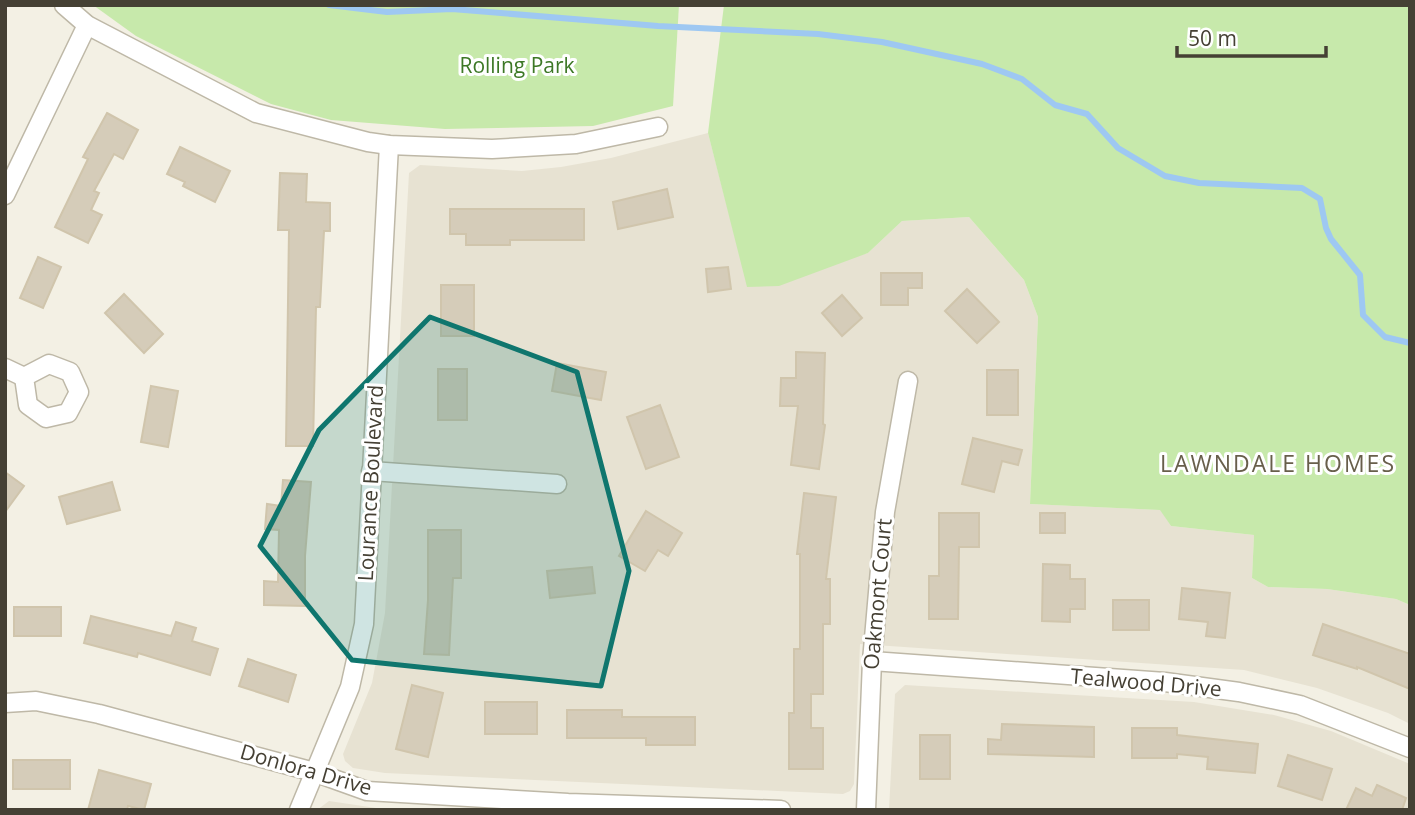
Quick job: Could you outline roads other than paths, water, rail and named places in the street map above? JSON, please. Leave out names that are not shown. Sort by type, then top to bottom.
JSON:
[{"type":"street","points":[[64,5],[87,25],[256,113],[368,142],[492,149],[576,144],[658,127]]},
{"type":"street","points":[[5,195],[87,25]]},
{"type":"street","name":"Lourance Boulevard","points":[[299,810],[350,687],[364,624],[389,145]]},
{"type":"street","points":[[5,368],[24,377]]},
{"type":"street","name":"Oakmont Court","points":[[866,810],[872,661],[885,512],[908,381]]},
{"type":"street","points":[[372,471],[557,484]]},
{"type":"street","name":"Tealwood Drive","points":[[872,661],[1165,682],[1239,692],[1300,705],[1410,748]]},
{"type":"street","name":"Donlora Drive","points":[[5,703],[36,701],[99,714],[314,772],[368,791],[568,807],[781,810]]},
{"type":"waterway","points":[[329,5],[387,12],[452,9],[658,26],[818,34],[882,42],[982,64],[1022,79],[1055,105],[1087,114],[1118,148],[1165,176],[1199,183],[1302,188],[1320,199],[1331,239],[1360,275],[1363,315],[1385,337],[1410,343]]},
{"type":"district","name":"LAWNDALE HOMES","points":[[1278,464]]},
{"type":"park label","name":"Rolling Park","points":[[517,66]]}]
